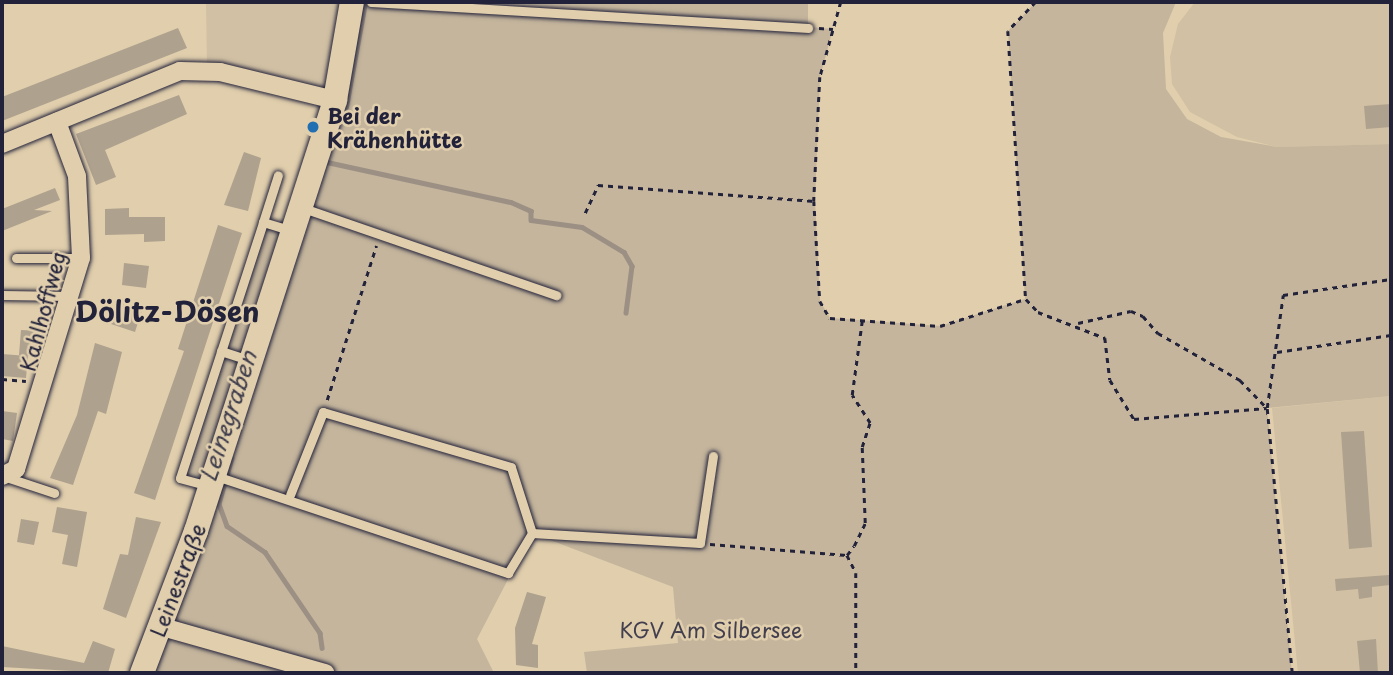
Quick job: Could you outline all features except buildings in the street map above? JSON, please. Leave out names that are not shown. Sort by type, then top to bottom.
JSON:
[{"type":"main road","name":"Leinestraße","points":[[142,673],[219,480],[249,360],[289,230],[306,210],[335,100],[352,2]]},
{"type":"street","points":[[2,144],[180,71],[220,72],[335,100]]},
{"type":"street","name":"Kahlhoffweg","points":[[7,474],[46,382],[82,258],[78,176],[57,122]]},
{"type":"street","points":[[159,626],[325,673]]},
{"type":"lane","points":[[371,2],[808,28]]},
{"type":"lane","points":[[278,175],[180,478],[219,480],[290,495],[508,573],[532,533],[511,467],[323,412],[290,495]]},
{"type":"lane","points":[[306,210],[556,295]]},
{"type":"lane","points":[[263,222],[289,230]]},
{"type":"lane","points":[[16,258],[82,258]]},
{"type":"lane","points":[[2,295],[72,296]]},
{"type":"lane","points":[[221,351],[249,360]]},
{"type":"lane","points":[[532,533],[700,543],[713,456]]},
{"type":"lane","points":[[7,474],[54,493]]},
{"type":"path","points":[[841,2],[820,77],[814,201],[820,301],[830,318],[940,326],[1026,299]]},
{"type":"path","points":[[1036,2],[1008,31],[1026,299],[1038,312],[1078,323],[1105,338],[1110,380],[1134,419],[1267,408]]},
{"type":"path","points":[[585,213],[598,184],[814,201]]},
{"type":"path","points":[[323,412],[379,236]]},
{"type":"path","points":[[1292,673],[1267,408],[1283,295],[1391,279]]},
{"type":"path","points":[[1078,323],[1130,311],[1143,316],[1157,333],[1240,380],[1267,408]]},
{"type":"path","points":[[847,555],[865,523],[862,447],[870,423],[852,395],[862,321]]},
{"type":"path","points":[[1275,352],[1391,335]]},
{"type":"path","points":[[2,379],[46,382]]},
{"type":"path","points":[[700,543],[847,555]]},
{"type":"path","points":[[847,555],[856,573],[856,673]]},
{"type":"shaded area","points":[[206,2],[352,2],[335,100],[207,70]]},
{"type":"shaded area","points":[[1195,2],[1391,2],[1391,144],[1277,147],[1237,137],[1190,112],[1172,84],[1170,57],[1178,24]]},
{"type":"shaded area","points":[[1391,396],[1391,673],[1298,673],[1272,408]]},
{"type":"green space","name":"KGV Am Silbersee","points":[[352,2],[808,2],[808,27],[833,29],[820,77],[815,201],[820,301],[830,318],[940,326],[1025,299],[1008,31],[1036,2],[1176,2],[1163,33],[1166,89],[1187,119],[1221,137],[1277,147],[1391,144],[1391,396],[1267,408],[1292,673],[587,673],[584,652],[678,643],[673,587],[532,533],[477,639],[494,673],[142,673],[210,487],[180,478],[263,222],[289,230]]},
{"type":"waterway","name":"Leinegraben","points":[[346,107],[365,2]]},
{"type":"waterway","points":[[327,162],[511,202],[531,211],[531,220],[582,227],[624,252],[632,266],[626,313]]},
{"type":"waterway","name":"Leinegraben","points":[[232,458],[219,504],[227,526],[265,552],[320,633],[322,648]]},
{"type":"place","name":"Bei der Krähenhütte","points":[[313,127]]},
{"type":"district","name":"Dölitz-Dösen","points":[[167,311]]}]
